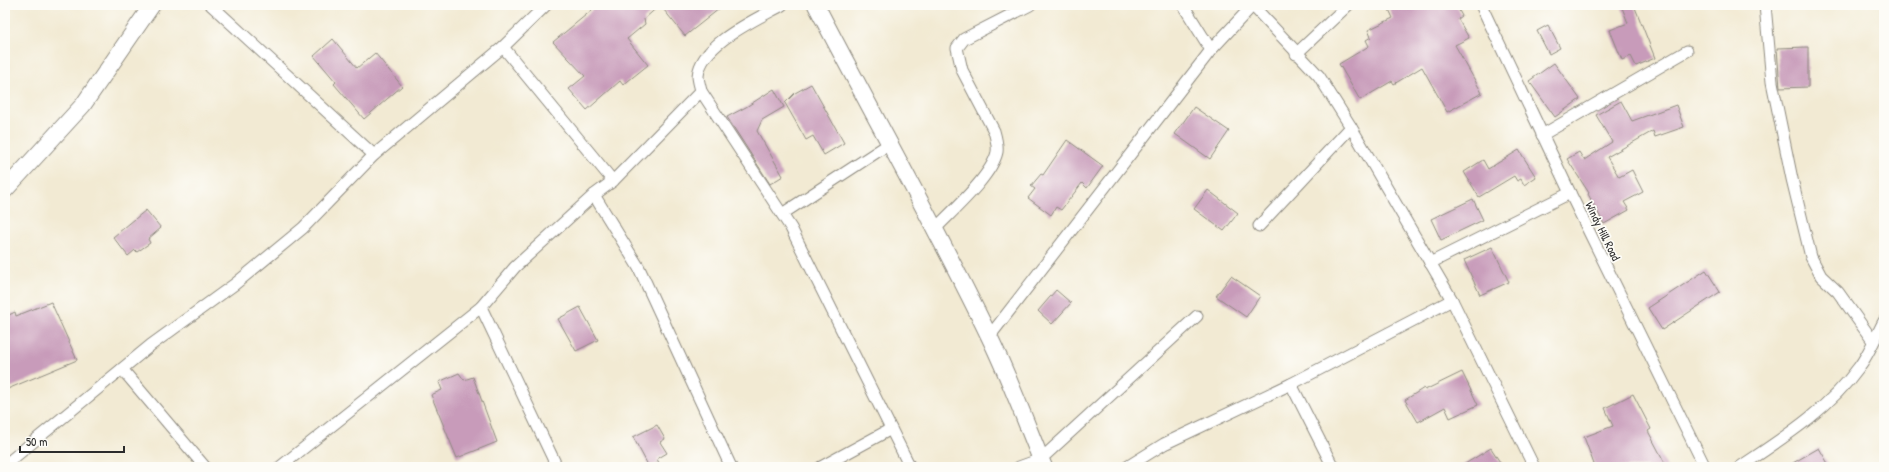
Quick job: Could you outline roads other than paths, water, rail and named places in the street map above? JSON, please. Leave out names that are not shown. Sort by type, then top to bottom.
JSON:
[{"type":"street","points":[[5,190],[83,105],[152,5]]},
{"type":"street","points":[[211,5],[374,155]]},
{"type":"street","points":[[5,466],[151,345],[235,284],[297,232],[374,155],[502,46],[546,5]]},
{"type":"street","points":[[782,5],[722,40],[705,56],[698,76],[700,91],[791,228],[910,467]]},
{"type":"street","points":[[816,5],[935,229],[989,337],[1043,463]]},
{"type":"street","points":[[1183,5],[1211,50]]},
{"type":"street","points":[[1296,54],[1348,5]]},
{"type":"street","name":"Windy Hill Road","points":[[1480,5],[1542,136],[1705,467]]},
{"type":"street","points":[[1765,5],[1772,82],[1792,179],[1811,257],[1821,276],[1838,292],[1873,341]]},
{"type":"street","points":[[935,229],[989,171],[997,153],[998,142],[994,131],[962,70],[957,48],[964,39],[1024,6]]},
{"type":"street","points":[[989,337],[1211,50],[1253,6],[1296,54],[1319,76],[1351,127],[1452,300],[1534,467]]},
{"type":"street","points":[[502,46],[613,181]]},
{"type":"street","points":[[1542,136],[1687,51]]},
{"type":"street","points":[[280,467],[481,307],[515,267],[594,195],[613,181],[700,91]]},
{"type":"street","points":[[1259,226],[1351,127]]},
{"type":"street","points":[[782,214],[889,144]]},
{"type":"street","points":[[1430,263],[1570,193]]},
{"type":"street","points":[[594,195],[639,268],[731,467]]},
{"type":"street","points":[[1127,467],[1164,444],[1291,384],[1452,300]]},
{"type":"street","points":[[481,307],[557,467]]},
{"type":"street","points":[[1019,467],[1043,463],[1197,316]]},
{"type":"street","points":[[1740,467],[1800,426],[1837,394],[1860,366],[1884,321]]},
{"type":"street","points":[[122,370],[205,467]]},
{"type":"street","points":[[1291,384],[1333,467]]},
{"type":"street","points":[[820,467],[891,429]]}]
